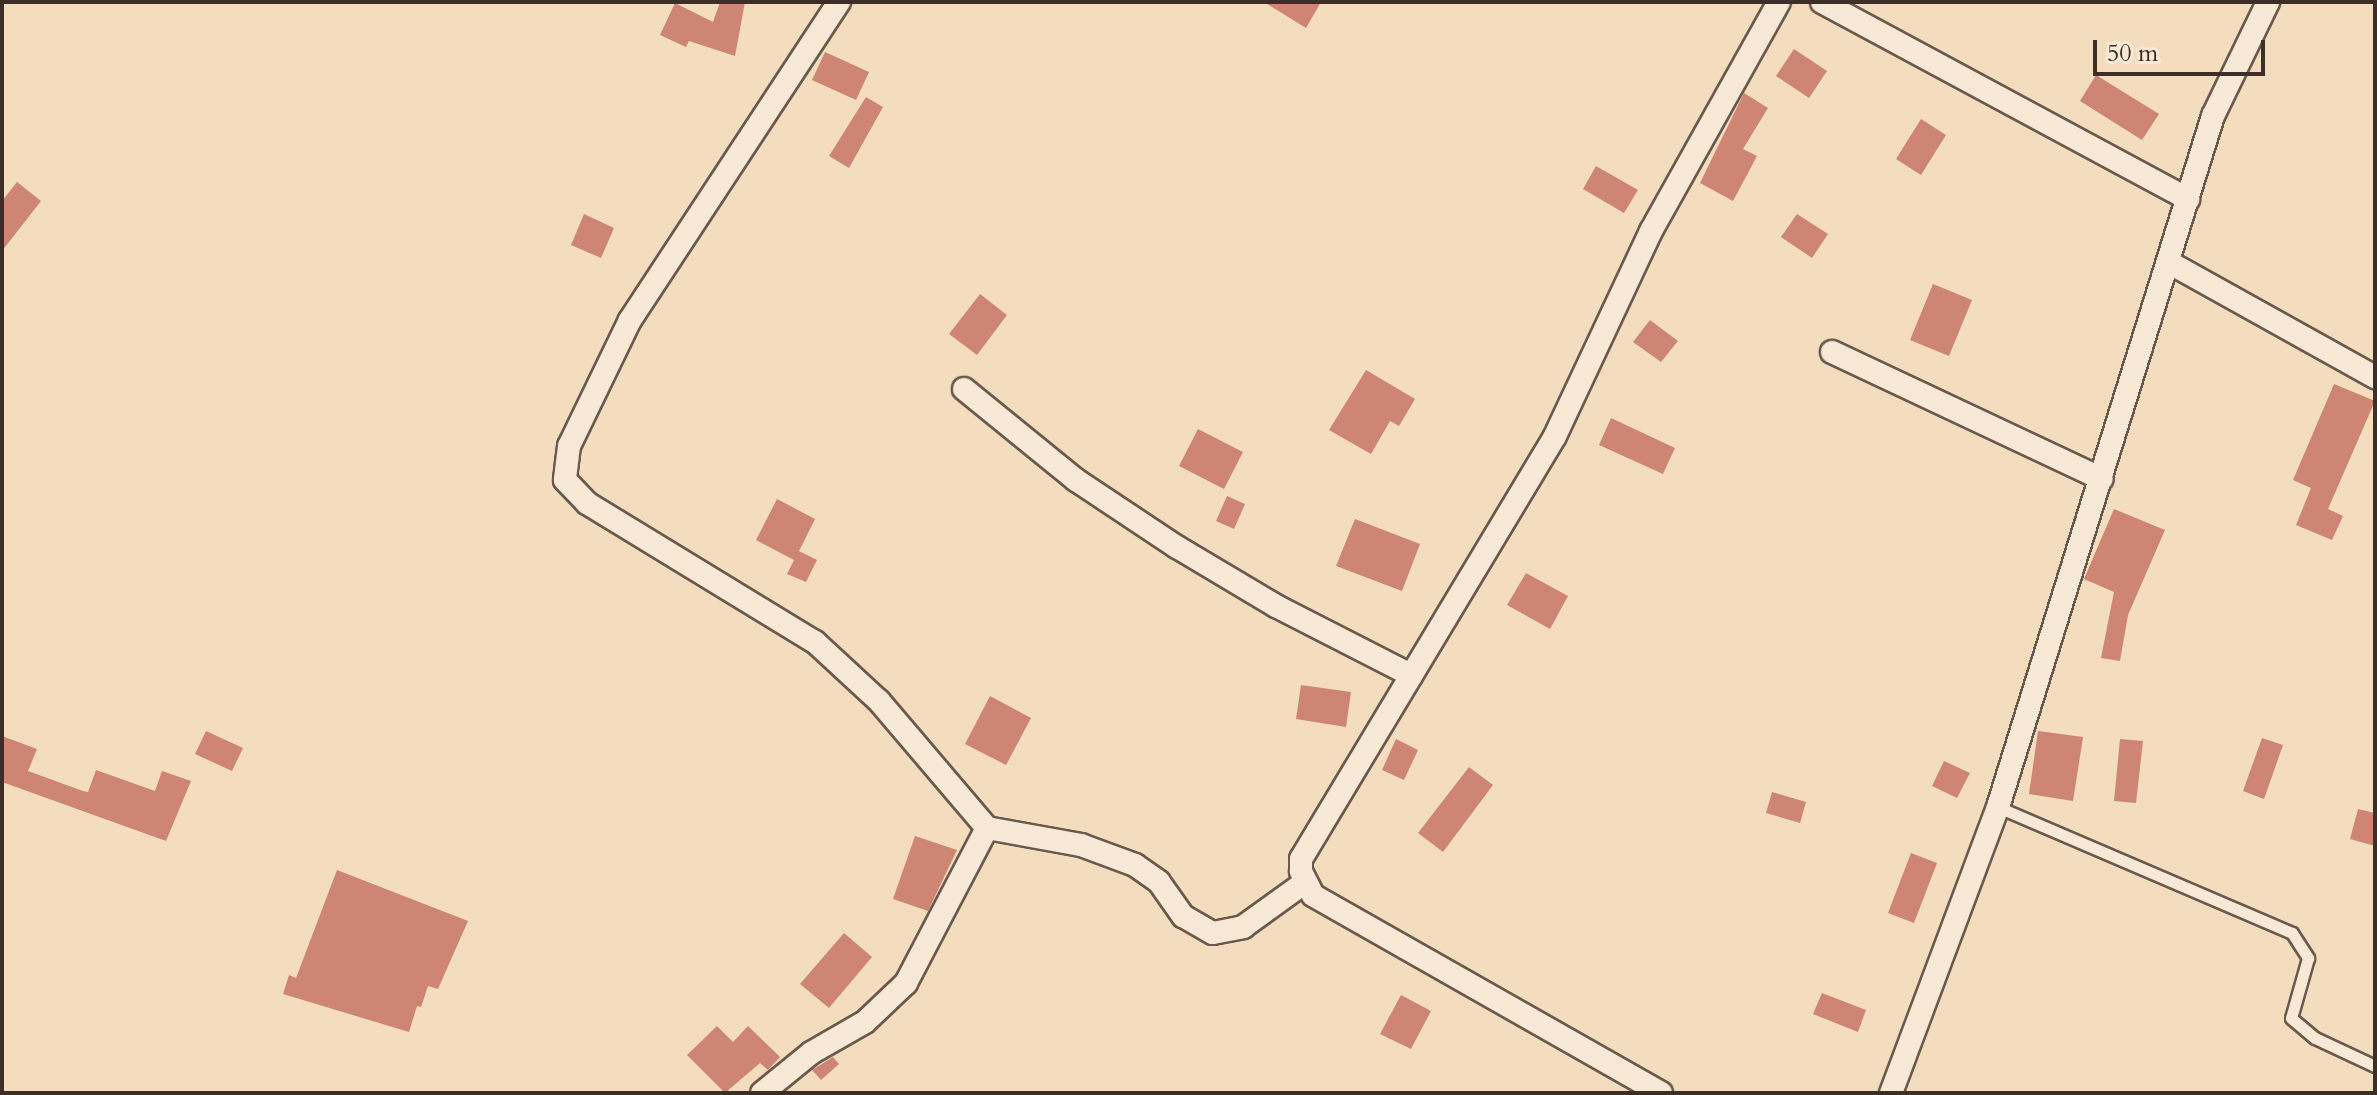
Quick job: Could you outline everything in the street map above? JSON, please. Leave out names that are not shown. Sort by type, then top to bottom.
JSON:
[{"type":"street","points":[[839,2],[630,320],[569,446],[565,480],[587,503],[769,611],[824,650],[879,701],[987,828],[1081,845],[1135,865],[1159,882],[1183,916],[1213,933],[1243,927],[1304,883]]},
{"type":"street","points":[[1661,1093],[1313,895],[1304,883],[1304,848],[1555,436],[1651,231],[1779,2]]},
{"type":"street","points":[[1822,2],[2188,199]]},
{"type":"street","points":[[1891,1093],[1998,807],[2170,263],[2213,116],[2268,2]]},
{"type":"street","points":[[2170,263],[2375,377]]},
{"type":"street","points":[[1832,352],[2102,479]]},
{"type":"street","points":[[964,389],[1076,480],[1177,547],[1276,606],[1411,675]]},
{"type":"street","points":[[762,1093],[811,1053],[865,1022],[906,983],[987,828]]},
{"type":"lane","points":[[1998,807],[2292,933],[2308,958],[2304,984],[2293,1001],[2291,1018],[2315,1038],[2375,1066]]},
{"type":"building","points":[[720,2],[745,2],[735,56],[689,41],[686,47],[660,35],[675,3],[713,22]]},
{"type":"building","points":[[1264,2],[1321,2],[1306,28]]},
{"type":"building","points":[[1794,49],[1827,71],[1809,98],[1776,76]]},
{"type":"building","points":[[825,52],[869,72],[856,100],[812,80]]},
{"type":"building","points":[[2096,75],[2159,114],[2142,140],[2080,101]]},
{"type":"building","points":[[1744,93],[1768,108],[1743,149],[1757,156],[1733,201],[1700,183]]},
{"type":"building","points":[[866,97],[883,107],[849,168],[829,156]]},
{"type":"building","points":[[1921,119],[1946,135],[1921,175],[1896,159]]},
{"type":"building","points":[[1596,166],[1638,190],[1624,213],[1583,189]]},
{"type":"building","points":[[17,182],[41,201],[2,251],[2,201]]},
{"type":"building","points":[[584,214],[614,228],[601,258],[571,245]]},
{"type":"building","points":[[1797,214],[1828,234],[1812,258],[1781,237]]},
{"type":"building","points":[[1933,284],[1972,300],[1949,356],[1910,340]]},
{"type":"building","points":[[980,294],[1007,315],[977,355],[949,334]]},
{"type":"building","points":[[1650,320],[1678,341],[1661,362],[1633,342]]},
{"type":"building","points":[[1366,370],[1415,399],[1399,426],[1390,421],[1371,454],[1329,430]]},
{"type":"building","points":[[2334,384],[2375,401],[2328,509],[2343,516],[2332,540],[2296,525],[2311,488],[2293,480]]},
{"type":"building","points":[[1611,418],[1675,448],[1663,474],[1599,445]]},
{"type":"building","points":[[1198,429],[1243,452],[1224,489],[1179,466]]},
{"type":"building","points":[[1227,496],[1245,504],[1234,529],[1216,521]]},
{"type":"building","points":[[777,499],[815,519],[799,551],[817,560],[806,582],[787,574],[794,560],[756,540]]},
{"type":"building","points":[[2114,509],[2165,530],[2128,615],[2120,661],[2101,658],[2114,592],[2084,579]]},
{"type":"building","points":[[1355,519],[1420,544],[1402,591],[1336,566]]},
{"type":"building","points":[[1526,573],[1568,596],[1550,629],[1507,605]]},
{"type":"building","points":[[1301,685],[1351,692],[1346,727],[1296,719]]},
{"type":"building","points":[[990,696],[1031,718],[1006,765],[965,744]]},
{"type":"building","points":[[206,731],[243,748],[232,771],[195,754]]},
{"type":"building","points":[[2038,731],[2083,737],[2073,801],[2029,794]]},
{"type":"building","points":[[2,736],[37,749],[28,771],[83,791],[88,792],[96,770],[155,791],[162,771],[191,781],[166,841],[2,782]]},
{"type":"building","points":[[2262,738],[2283,745],[2264,799],[2243,791]]},
{"type":"building","points":[[1396,739],[1418,750],[1404,780],[1382,770]]},
{"type":"building","points":[[2120,739],[2143,741],[2136,803],[2114,801]]},
{"type":"building","points":[[1944,761],[1970,773],[1957,798],[1932,786]]},
{"type":"building","points":[[1469,767],[1493,785],[1443,852],[1418,833]]},
{"type":"building","points":[[1772,792],[1806,802],[1800,823],[1766,813]]},
{"type":"building","points":[[2358,809],[2375,813],[2375,846],[2350,839]]},
{"type":"building","points":[[915,836],[957,850],[928,911],[893,899]]},
{"type":"building","points":[[1911,853],[1937,863],[1914,923],[1888,913]]},
{"type":"building","points":[[337,870],[468,921],[438,989],[428,986],[421,1007],[417,1006],[409,1032],[283,994],[289,975],[296,978]]},
{"type":"building","points":[[844,933],[872,957],[829,1008],[800,984]]},
{"type":"building","points":[[1822,993],[1866,1010],[1858,1032],[1813,1014]]},
{"type":"building","points":[[1401,995],[1431,1011],[1411,1049],[1380,1034]]},
{"type":"building","points":[[717,1026],[733,1042],[748,1026],[780,1057],[768,1070],[760,1063],[725,1093],[687,1055]]},
{"type":"building","points":[[833,1057],[839,1064],[821,1080],[812,1070]]}]
